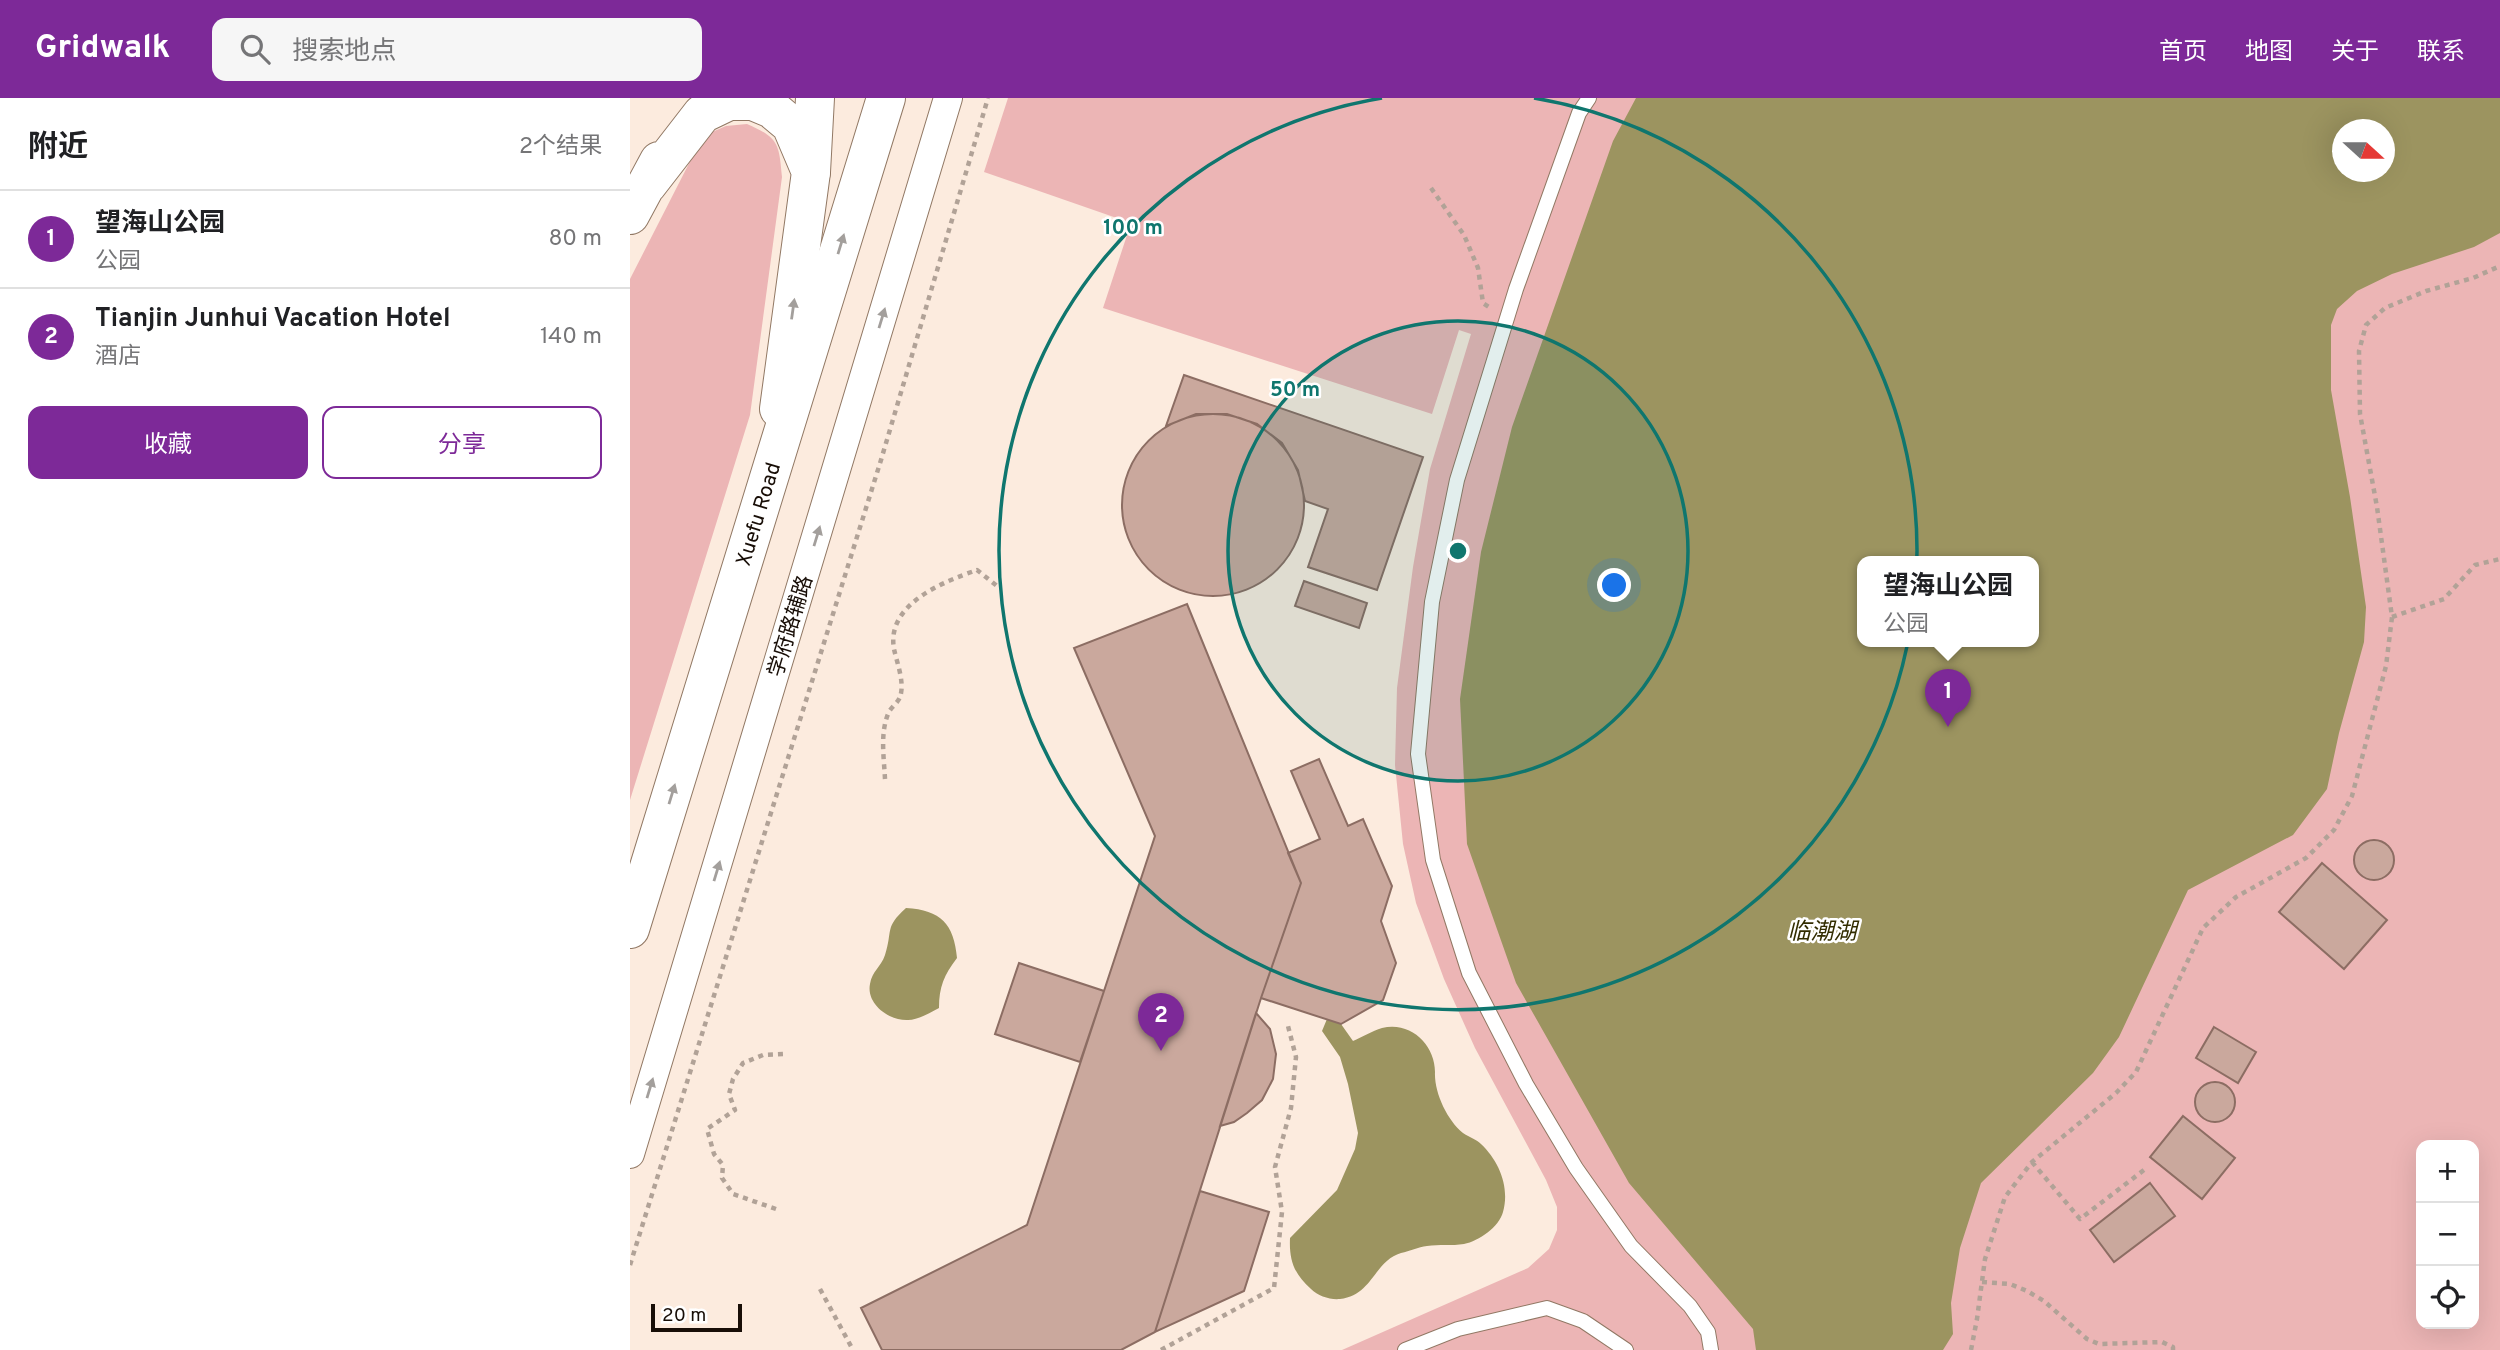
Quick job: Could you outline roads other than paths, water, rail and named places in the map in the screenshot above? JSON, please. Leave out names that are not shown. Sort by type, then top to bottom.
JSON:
[{"type":"main road","points":[[638,200],[694,98]]},
{"type":"main road","points":[[770,474],[811,172],[815,98]]},
{"type":"main road","name":"Xuefu Road","points":[[630,929],[886,98]]},
{"type":"main road","points":[[638,200],[702,114],[729,101],[753,101],[772,109],[791,125],[811,172]]},
{"type":"street","name":"学府路辅路","points":[[630,1154],[948,98]]},
{"type":"lane","points":[[1589,98],[1580,113],[1507,319],[1457,480],[1432,602],[1418,754],[1433,860],[1469,973],[1526,1084],[1576,1168],[1631,1246],[1690,1306],[1708,1332],[1711,1350]]},
{"type":"lane","points":[[1405,1350],[1458,1329],[1547,1308],[1583,1321],[1626,1350]]},
{"type":"water","name":"临潮湖","points":[[1636,98],[2500,98],[2500,233],[2474,247],[2392,274],[2357,291],[2337,309],[2331,325],[2331,390],[2366,607],[2364,642],[2327,789],[2293,835],[2188,890],[2119,1037],[2093,1073],[1981,1183],[1960,1248],[1951,1303],[1953,1334],[1943,1350],[1756,1350],[1753,1329],[1629,1183],[1516,983],[1467,844],[1460,699],[1481,552],[1512,427],[1613,141]]},
{"type":"water","points":[[906,908],[928,912],[944,921],[953,936],[957,958],[943,982],[939,1008],[920,1018],[901,1020],[880,1010],[872,998],[870,984],[885,955],[892,925]]},
{"type":"water","points":[[1327,1019],[1341,1024],[1353,1041],[1378,1029],[1393,1027],[1403,1028],[1419,1037],[1431,1053],[1439,1097],[1447,1113],[1463,1133],[1479,1142],[1493,1158],[1498,1166],[1505,1193],[1501,1218],[1482,1237],[1464,1244],[1427,1246],[1401,1253],[1385,1263],[1360,1291],[1340,1299],[1321,1296],[1300,1278],[1292,1260],[1290,1246],[1290,1238],[1337,1190],[1355,1149],[1358,1133],[1340,1057],[1322,1031]]},
{"type":"place","name":"望海山公园","points":[[1948,727]]},
{"type":"place","name":"Tianjin Junhui Vacation Hotel","points":[[1161,1051]]}]
